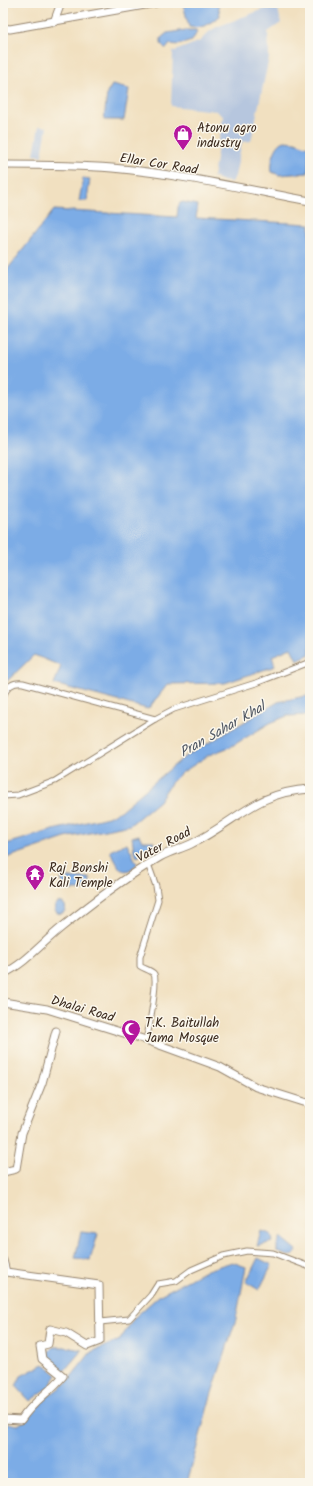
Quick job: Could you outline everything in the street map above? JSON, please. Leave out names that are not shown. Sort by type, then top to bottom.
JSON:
[{"type":"street","points":[[54,22],[61,3]]},
{"type":"street","points":[[3,28],[10,29],[54,22],[156,3]]},
{"type":"street","name":"Ellar Cor Road","points":[[3,165],[57,165],[113,168],[192,180],[310,201]]},
{"type":"street","points":[[3,796],[18,795],[55,781],[155,718],[174,709],[256,683],[310,662]]},
{"type":"street","points":[[3,696],[10,685],[15,683],[23,683],[155,718]]},
{"type":"street","name":"Vater Road","points":[[3,974],[23,962],[61,927],[148,864],[173,850],[191,844],[244,809],[270,796],[292,790],[310,789]]},
{"type":"street","points":[[146,1040],[153,998],[154,976],[153,972],[140,966],[140,957],[158,900],[156,886],[148,864]]},
{"type":"street","name":"Dhalai Road","points":[[3,1002],[47,1009],[146,1040],[220,1066],[256,1087],[310,1104]]},
{"type":"street","points":[[3,1172],[16,1169],[22,1133],[42,1083],[56,1031]]},
{"type":"street","points":[[100,1322],[129,1319],[151,1295],[158,1284],[176,1281],[191,1270],[223,1256],[247,1251],[264,1251],[310,1267]]},
{"type":"street","points":[[3,1260],[6,1272],[99,1285],[100,1322],[100,1341],[86,1346],[66,1333],[50,1329],[48,1344],[40,1346],[42,1359],[63,1376],[54,1386],[30,1406],[21,1420],[3,1419]]},
{"type":"shaded area","points":[[277,4],[281,23],[268,32],[269,58],[251,141],[242,142],[235,176],[232,182],[223,181],[213,177],[223,116],[216,111],[171,106],[173,52],[200,41],[210,31],[217,27]]},
{"type":"shaded area","points":[[39,126],[47,127],[42,156],[34,155]]},
{"type":"water","points":[[218,3],[220,16],[202,27],[189,27],[183,4]]},
{"type":"water","points":[[196,30],[197,32],[192,41],[178,45],[170,44],[166,49],[161,44],[161,38],[167,33]]},
{"type":"water","points":[[112,85],[129,89],[124,120],[104,120],[107,93]]},
{"type":"water","points":[[285,141],[295,142],[309,147],[308,173],[279,175],[272,172],[272,164],[276,149],[278,145]]},
{"type":"water","points":[[83,178],[90,179],[87,201],[79,201]]},
{"type":"water","points":[[183,202],[198,205],[196,218],[310,224],[310,654],[297,660],[291,648],[272,656],[275,666],[225,683],[168,684],[148,709],[54,684],[61,666],[34,655],[3,685],[3,275],[54,210],[177,217],[178,207],[180,203]]},
{"type":"water","points":[[305,696],[310,697],[310,715],[287,716],[270,723],[232,746],[209,755],[180,774],[171,783],[159,801],[130,825],[65,838],[3,859],[3,845],[53,830],[108,817],[120,811],[183,758],[278,702]]},
{"type":"water","points":[[139,835],[142,841],[153,841],[156,848],[137,857],[134,851],[132,837]]},
{"type":"water","points":[[127,843],[137,864],[131,869],[125,871],[120,869],[110,851]]},
{"type":"water","points":[[61,878],[90,878],[89,890],[65,890]]},
{"type":"water","points":[[60,902],[64,904],[66,908],[64,912],[60,914],[56,912],[54,908],[56,904]]},
{"type":"water","points":[[261,1231],[271,1234],[273,1242],[257,1246]]},
{"type":"water","points":[[81,1232],[98,1234],[90,1260],[75,1258]]},
{"type":"water","points":[[281,1237],[297,1250],[294,1255],[289,1256],[277,1252],[277,1245]]},
{"type":"water","points":[[258,1258],[272,1265],[259,1290],[246,1282]]},
{"type":"water","points":[[232,1262],[246,1267],[236,1319],[210,1399],[187,1483],[3,1483],[3,1422],[18,1425],[27,1419],[46,1398],[66,1383],[91,1352],[120,1340],[134,1318],[160,1295],[207,1270]]},
{"type":"water","points":[[53,1347],[65,1347],[82,1350],[64,1371],[48,1361],[45,1355]]},
{"type":"water","points":[[44,1364],[57,1375],[49,1387],[30,1401],[16,1386],[21,1376]]},
{"type":"place","name":"Atonu agro industry","points":[[183,151]]},
{"type":"place","name":"Raj Bonshi Kali Temple","points":[[35,891]]},
{"type":"place","name":"T.K. Baitullah Jama Mosque","points":[[131,1046]]},
{"type":"water label","name":"Pran Sahar Khal","points":[[222,729]]}]
